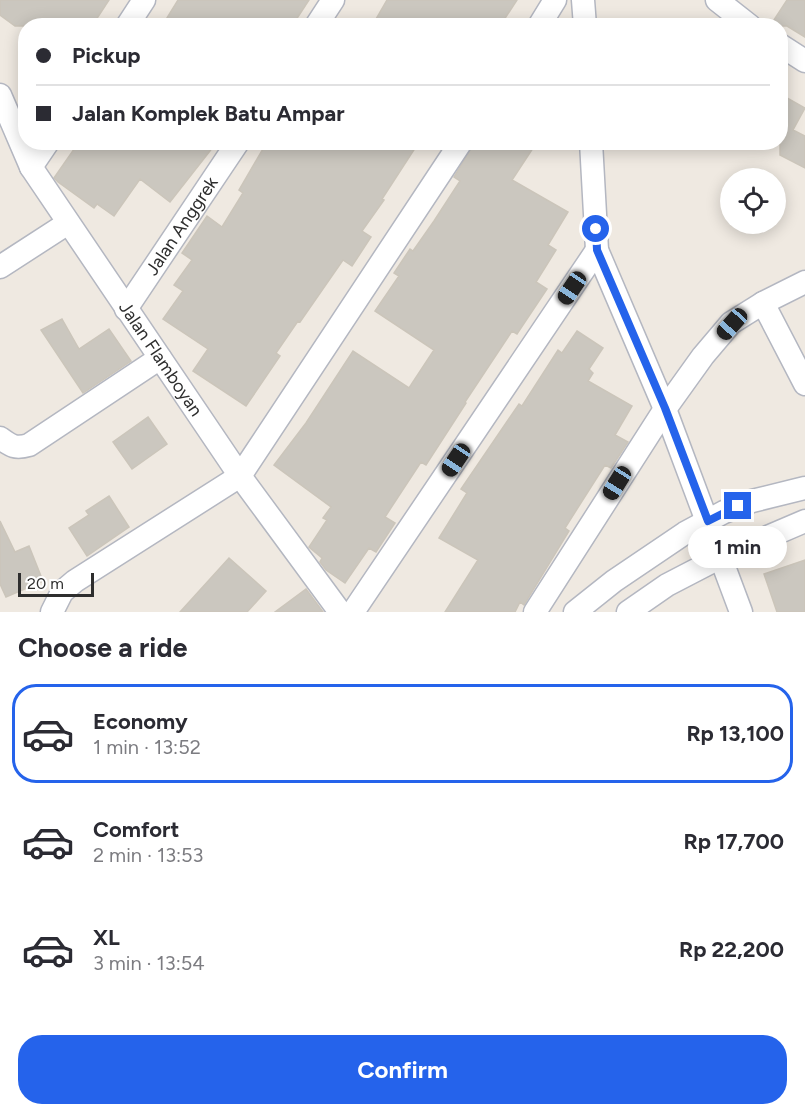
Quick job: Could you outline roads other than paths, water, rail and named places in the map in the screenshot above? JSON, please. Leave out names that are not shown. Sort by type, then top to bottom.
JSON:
[{"type":"street","points":[[132,18],[144,0]]},
{"type":"street","points":[[321,18],[333,0]]},
{"type":"street","points":[[543,18],[555,0]]},
{"type":"street","points":[[584,0],[585,18]]},
{"type":"street","points":[[717,0],[740,18]]},
{"type":"street","points":[[788,50],[805,61]]},
{"type":"street","name":"Jalan Flamboyan","points":[[0,95],[18,137]]},
{"type":"street","name":"Jalan Flamboyan","points":[[24,150],[31,167],[240,476],[340,612]]},
{"type":"street","points":[[31,167],[43,150]]},
{"type":"street","name":"Jalan Anggrek","points":[[126,309],[233,150]]},
{"type":"street","points":[[52,612],[62,592],[75,581],[240,476],[456,150]]},
{"type":"street","points":[[591,150],[597,250],[665,408],[741,612]]},
{"type":"street","points":[[0,267],[68,222]]},
{"type":"street","points":[[353,612],[597,250]]},
{"type":"street","points":[[535,612],[665,408],[703,356],[732,324],[763,303],[805,282]]},
{"type":"street","points":[[763,303],[805,384]]},
{"type":"street","points":[[0,438],[12,447],[28,445],[160,358]]},
{"type":"street","points":[[576,612],[614,581],[685,533],[724,512],[753,501],[805,488]]},
{"type":"street","points":[[628,612],[667,585],[721,557],[805,521]]}]
